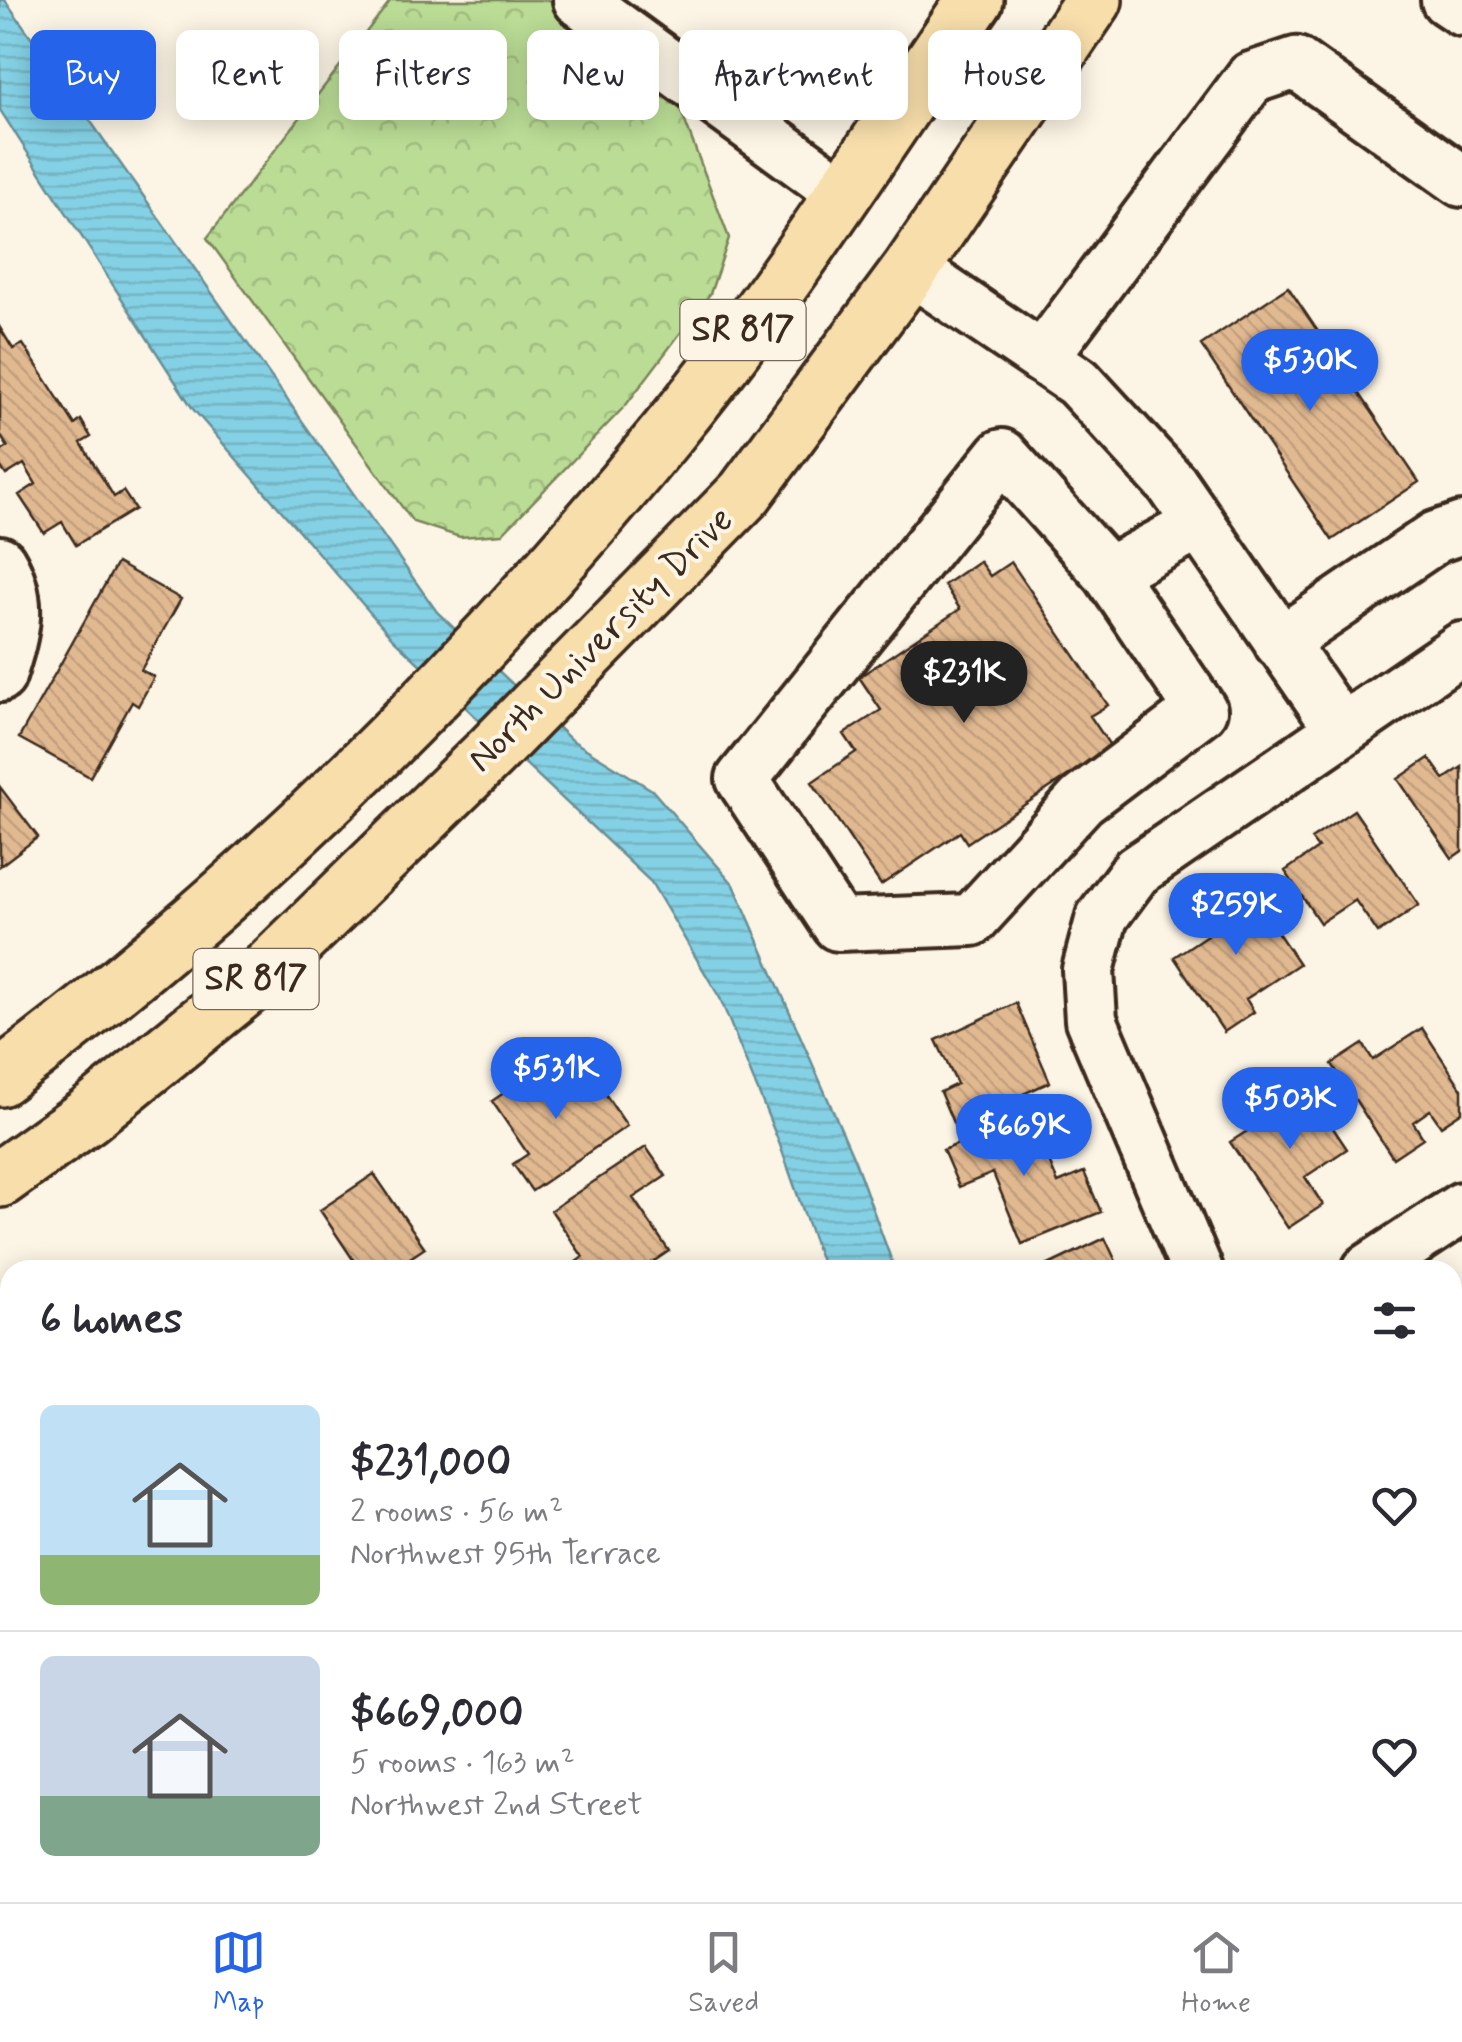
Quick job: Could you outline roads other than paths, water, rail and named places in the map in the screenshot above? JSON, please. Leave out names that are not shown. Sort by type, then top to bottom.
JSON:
[{"type":"main road","name":"SR 817","points":[[21,1063],[218,897],[487,642],[670,430],[842,194],[975,0]]},
{"type":"main road","name":"North University Drive","points":[[0,1179],[88,1116],[264,973],[490,753],[746,493],[910,268],[1094,0]]},
{"type":"main road","points":[[0,1090],[21,1063]]},
{"type":"street","points":[[578,0],[842,194]]},
{"type":"street","points":[[1447,0],[1462,10]]},
{"type":"street","points":[[1042,358],[1251,78],[1296,62],[1462,181]]},
{"type":"street","points":[[910,268],[1078,382],[1172,484],[1341,729]]},
{"type":"street","points":[[1002,455],[1108,573],[1201,710],[1082,800],[972,920],[838,925],[742,779],[1002,455]]},
{"type":"street","points":[[1108,573],[1200,524]]},
{"type":"street","points":[[1280,643],[1436,537],[1462,528]]},
{"type":"street","points":[[0,562],[15,587],[15,625],[0,676]]},
{"type":"street","points":[[1193,1260],[1091,1020],[1088,970],[1102,916],[1136,872],[1462,648]]},
{"type":"street","points":[[1383,1260],[1462,1208]]},
{"type":"water","points":[[0,0],[5,0],[30,35],[30,120],[90,120],[437,612],[570,739],[652,790],[734,885],[855,1161],[891,1260],[820,1260],[780,1145],[720,998],[651,882],[393,639],[193,409],[0,110]]}]
